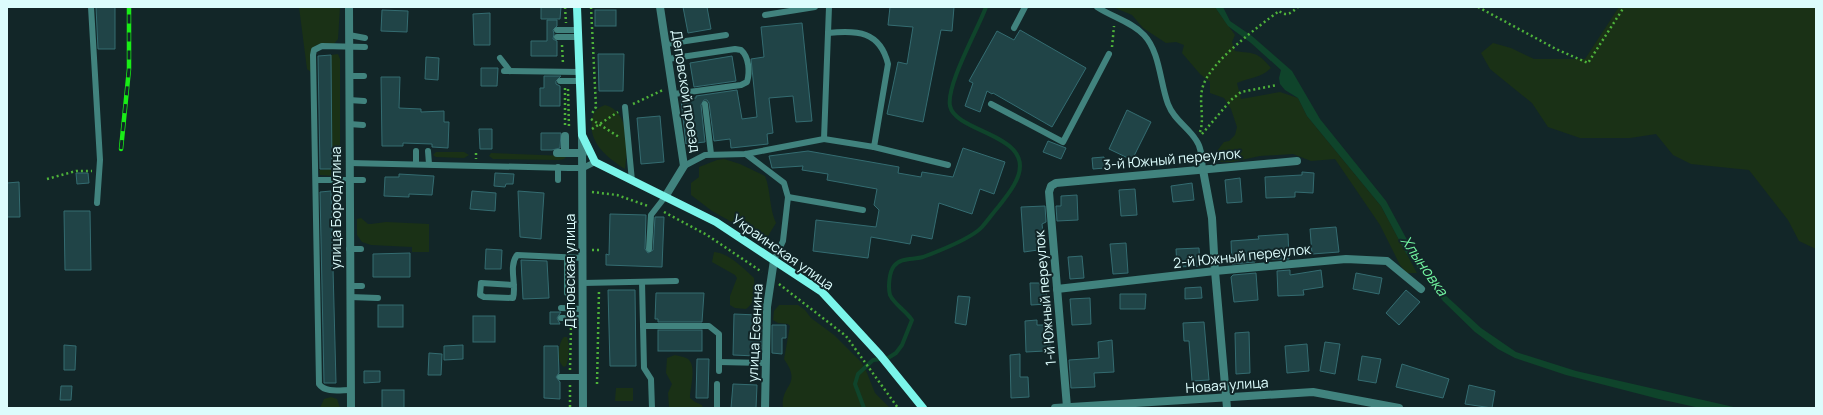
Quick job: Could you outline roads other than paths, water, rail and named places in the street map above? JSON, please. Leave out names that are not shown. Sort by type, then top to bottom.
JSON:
[{"type":"main road","name":"Деповская улица","points":[[578,7],[582,135],[595,162]]},
{"type":"main road","name":"Украинская улица","points":[[595,162],[716,222],[822,292],[880,355],[922,408]]},
{"type":"street","name":"улица Бородулина","points":[[349,7],[349,249],[351,408]]},
{"type":"street","name":"Деповской проезд","points":[[660,7],[684,166],[665,197]]},
{"type":"street","name":"Деповская улица","points":[[582,135],[583,408]]},
{"type":"street","points":[[567,136],[561,153],[583,153]]},
{"type":"street","name":"3-й Южный переулок","points":[[1051,186],[1056,184],[1297,161]]},
{"type":"street","points":[[1203,170],[1212,218],[1227,408]]},
{"type":"street","name":"1-й Южный переулок","points":[[1051,186],[1049,192],[1067,408]]},
{"type":"street","name":"2-й Южный переулок","points":[[1057,289],[1215,271],[1346,259],[1387,261],[1420,289]]},
{"type":"street","name":"улица Есенина","points":[[765,408],[767,307],[774,260]]},
{"type":"street","name":"Новая улица","points":[[1055,408],[1170,402],[1226,396],[1313,392],[1400,408]]},
{"type":"lane","points":[[91,7],[100,160],[97,203]]},
{"type":"lane","points":[[765,15],[815,7]]},
{"type":"lane","points":[[824,139],[829,7]]},
{"type":"lane","points":[[1014,28],[1025,7]]},
{"type":"lane","points":[[1098,7],[1111,16],[1135,27],[1145,36],[1154,48],[1160,79],[1168,105],[1180,123],[1197,140],[1203,170]]},
{"type":"lane","points":[[567,30],[578,33],[557,33],[567,30]]},
{"type":"lane","points":[[828,33],[861,33],[875,39],[885,53],[888,64],[874,147]]},
{"type":"lane","points":[[349,35],[365,38]]},
{"type":"lane","points":[[666,44],[726,35]]},
{"type":"lane","points":[[350,390],[328,390],[322,388],[319,384],[314,50],[322,46],[365,47]]},
{"type":"lane","points":[[668,60],[735,49],[741,50],[746,55],[748,76],[747,82],[741,85],[674,94]]},
{"type":"lane","points":[[991,104],[1063,142],[1109,54]]},
{"type":"lane","points":[[500,58],[507,71],[580,72]]},
{"type":"lane","points":[[349,76],[364,76]]},
{"type":"lane","points":[[560,81],[580,81]]},
{"type":"lane","points":[[349,100],[364,101]]},
{"type":"lane","points":[[705,104],[711,154]]},
{"type":"lane","points":[[625,107],[632,181]]},
{"type":"lane","points":[[349,124],[363,125]]},
{"type":"lane","points":[[684,166],[705,154],[746,154],[824,139],[874,147],[948,165]]},
{"type":"lane","points":[[416,151],[416,164]]},
{"type":"lane","points":[[428,151],[429,164]]},
{"type":"lane","points":[[746,154],[784,183],[788,197],[782,241],[774,260]]},
{"type":"lane","points":[[349,162],[459,165],[468,162],[509,166],[583,168],[595,162]]},
{"type":"lane","points":[[468,162],[468,173]]},
{"type":"lane","points":[[459,165],[459,172]]},
{"type":"lane","points":[[509,166],[509,174]]},
{"type":"lane","points":[[558,167],[558,180]]},
{"type":"lane","points":[[316,180],[362,180]]},
{"type":"lane","points":[[649,249],[651,215],[665,197]]},
{"type":"lane","points":[[788,197],[863,210]]},
{"type":"lane","points":[[349,249],[361,249]]},
{"type":"lane","points":[[514,285],[481,283],[480,294],[484,297],[510,299],[514,296],[514,285],[513,260],[516,255],[583,258]]},
{"type":"lane","points":[[567,257],[567,293]]},
{"type":"lane","points":[[583,283],[676,281]]},
{"type":"lane","points":[[642,282],[644,368],[651,379],[652,408]]},
{"type":"lane","points":[[350,286],[362,286]]},
{"type":"lane","points":[[350,297],[378,298]]},
{"type":"lane","points":[[561,308],[583,309]]},
{"type":"lane","points":[[560,318],[583,318]]},
{"type":"lane","points":[[643,326],[709,326],[719,334],[719,371]]},
{"type":"lane","points":[[719,362],[766,363]]},
{"type":"lane","points":[[560,377],[583,378]]},
{"type":"lane","points":[[717,384],[717,408]]},
{"type":"waterway","points":[[864,408],[855,384],[858,374],[873,360],[888,358],[896,353],[902,345],[912,320],[890,295],[889,280],[894,266],[900,261],[923,257],[970,236],[982,227],[1016,181],[1020,165],[1016,153],[1007,144],[994,136],[966,123],[956,115],[950,106],[950,97],[958,71],[986,7]]},
{"type":"railway","points":[[121,149],[129,69],[129,7]]},
{"type":"water label","name":"Хлыновка","points":[[1424,266]]}]
